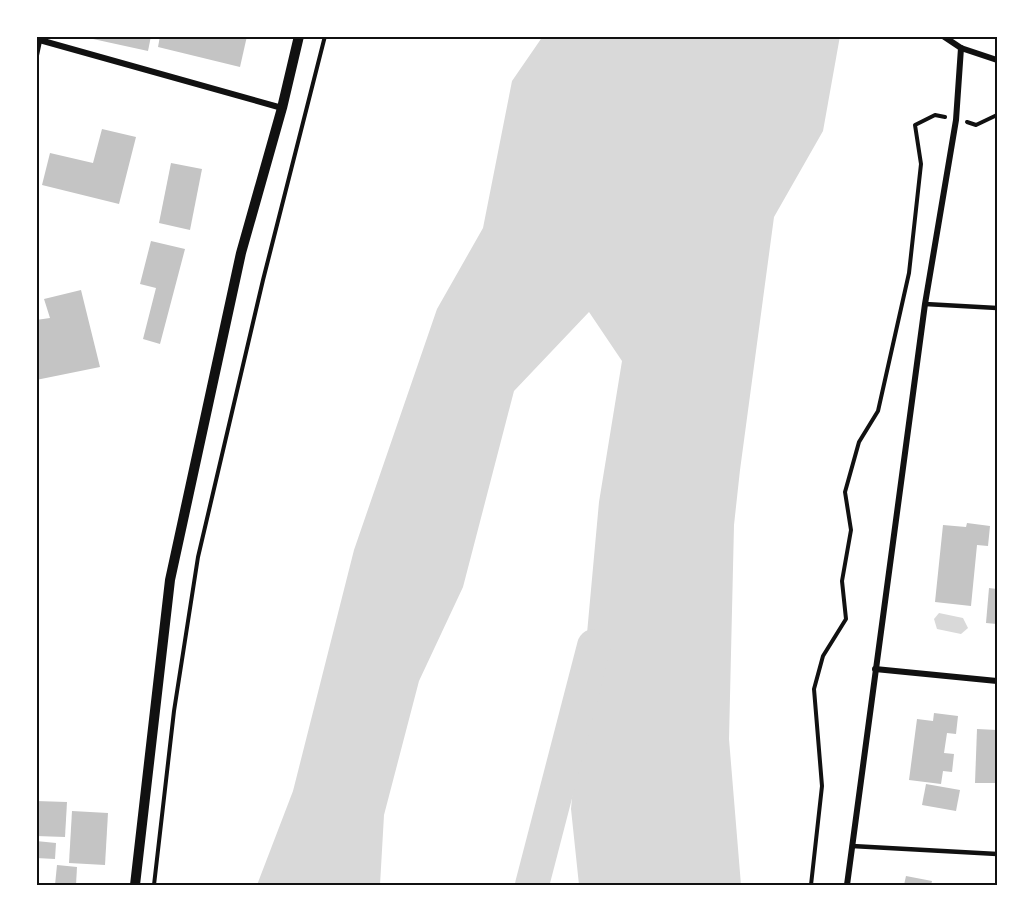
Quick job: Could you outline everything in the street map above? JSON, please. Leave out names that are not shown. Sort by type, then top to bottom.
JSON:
[{"type":"street","points":[[135,885],[170,580],[241,253],[282,108],[299,36]]},
{"type":"street","points":[[943,36],[961,48],[997,60]]},
{"type":"street","points":[[38,39],[282,108]]},
{"type":"street","points":[[847,885],[926,304],[956,120],[961,48]]},
{"type":"street","points":[[875,669],[997,681]]},
{"type":"lane","points":[[36,58],[38,39]]},
{"type":"lane","points":[[926,304],[997,308]]},
{"type":"lane","points":[[852,846],[997,854]]},
{"type":"path","points":[[154,885],[174,711],[198,557],[263,279],[325,36]]},
{"type":"path","points":[[811,885],[822,786],[814,689],[823,656],[846,619],[842,581],[851,530],[845,492],[859,442],[878,411],[909,273],[921,164],[915,125],[935,115],[976,124],[997,115]]},
{"type":"shaded area","points":[[543,36],[840,36],[823,131],[774,217],[740,470],[734,525],[729,739],[741,885],[579,885],[571,809],[599,502],[622,361],[589,312],[514,391],[463,587],[419,681],[384,815],[380,885],[257,885],[293,791],[354,550],[437,309],[483,228],[512,81]]},
{"type":"shaded area","points":[[939,613],[963,618],[968,628],[961,634],[937,629],[934,619]]},
{"type":"building","points":[[94,36],[151,36],[148,51],[93,39]]},
{"type":"building","points":[[160,36],[247,36],[240,67],[158,47]]},
{"type":"building","points":[[102,129],[136,137],[119,204],[42,185],[50,153],[93,163]]},
{"type":"building","points":[[171,163],[202,169],[190,230],[159,223]]},
{"type":"building","points":[[151,241],[185,249],[160,344],[143,339],[156,288],[140,284]]},
{"type":"building","points":[[81,290],[100,367],[36,380],[36,356],[38,356],[36,320],[50,318],[44,299]]},
{"type":"building","points":[[967,523],[990,526],[988,546],[977,545],[971,606],[935,602],[943,525],[966,527]]},
{"type":"building","points":[[989,588],[997,589],[997,624],[986,623]]},
{"type":"building","points":[[934,713],[958,716],[956,734],[947,733],[944,753],[954,754],[952,772],[943,771],[941,784],[909,780],[917,719],[933,721]]},
{"type":"building","points":[[977,729],[997,730],[997,783],[975,783]]},
{"type":"building","points":[[926,784],[960,790],[956,811],[922,805]]},
{"type":"building","points":[[36,801],[67,802],[65,837],[36,836]]},
{"type":"building","points":[[72,811],[108,813],[105,865],[69,863]]},
{"type":"building","points":[[36,841],[56,843],[55,859],[36,858]]},
{"type":"building","points":[[57,865],[77,867],[76,885],[55,885]]},
{"type":"building","points":[[906,876],[932,881],[931,885],[904,885]]},
{"type":"waterway","points":[[532,885],[594,646]]}]
